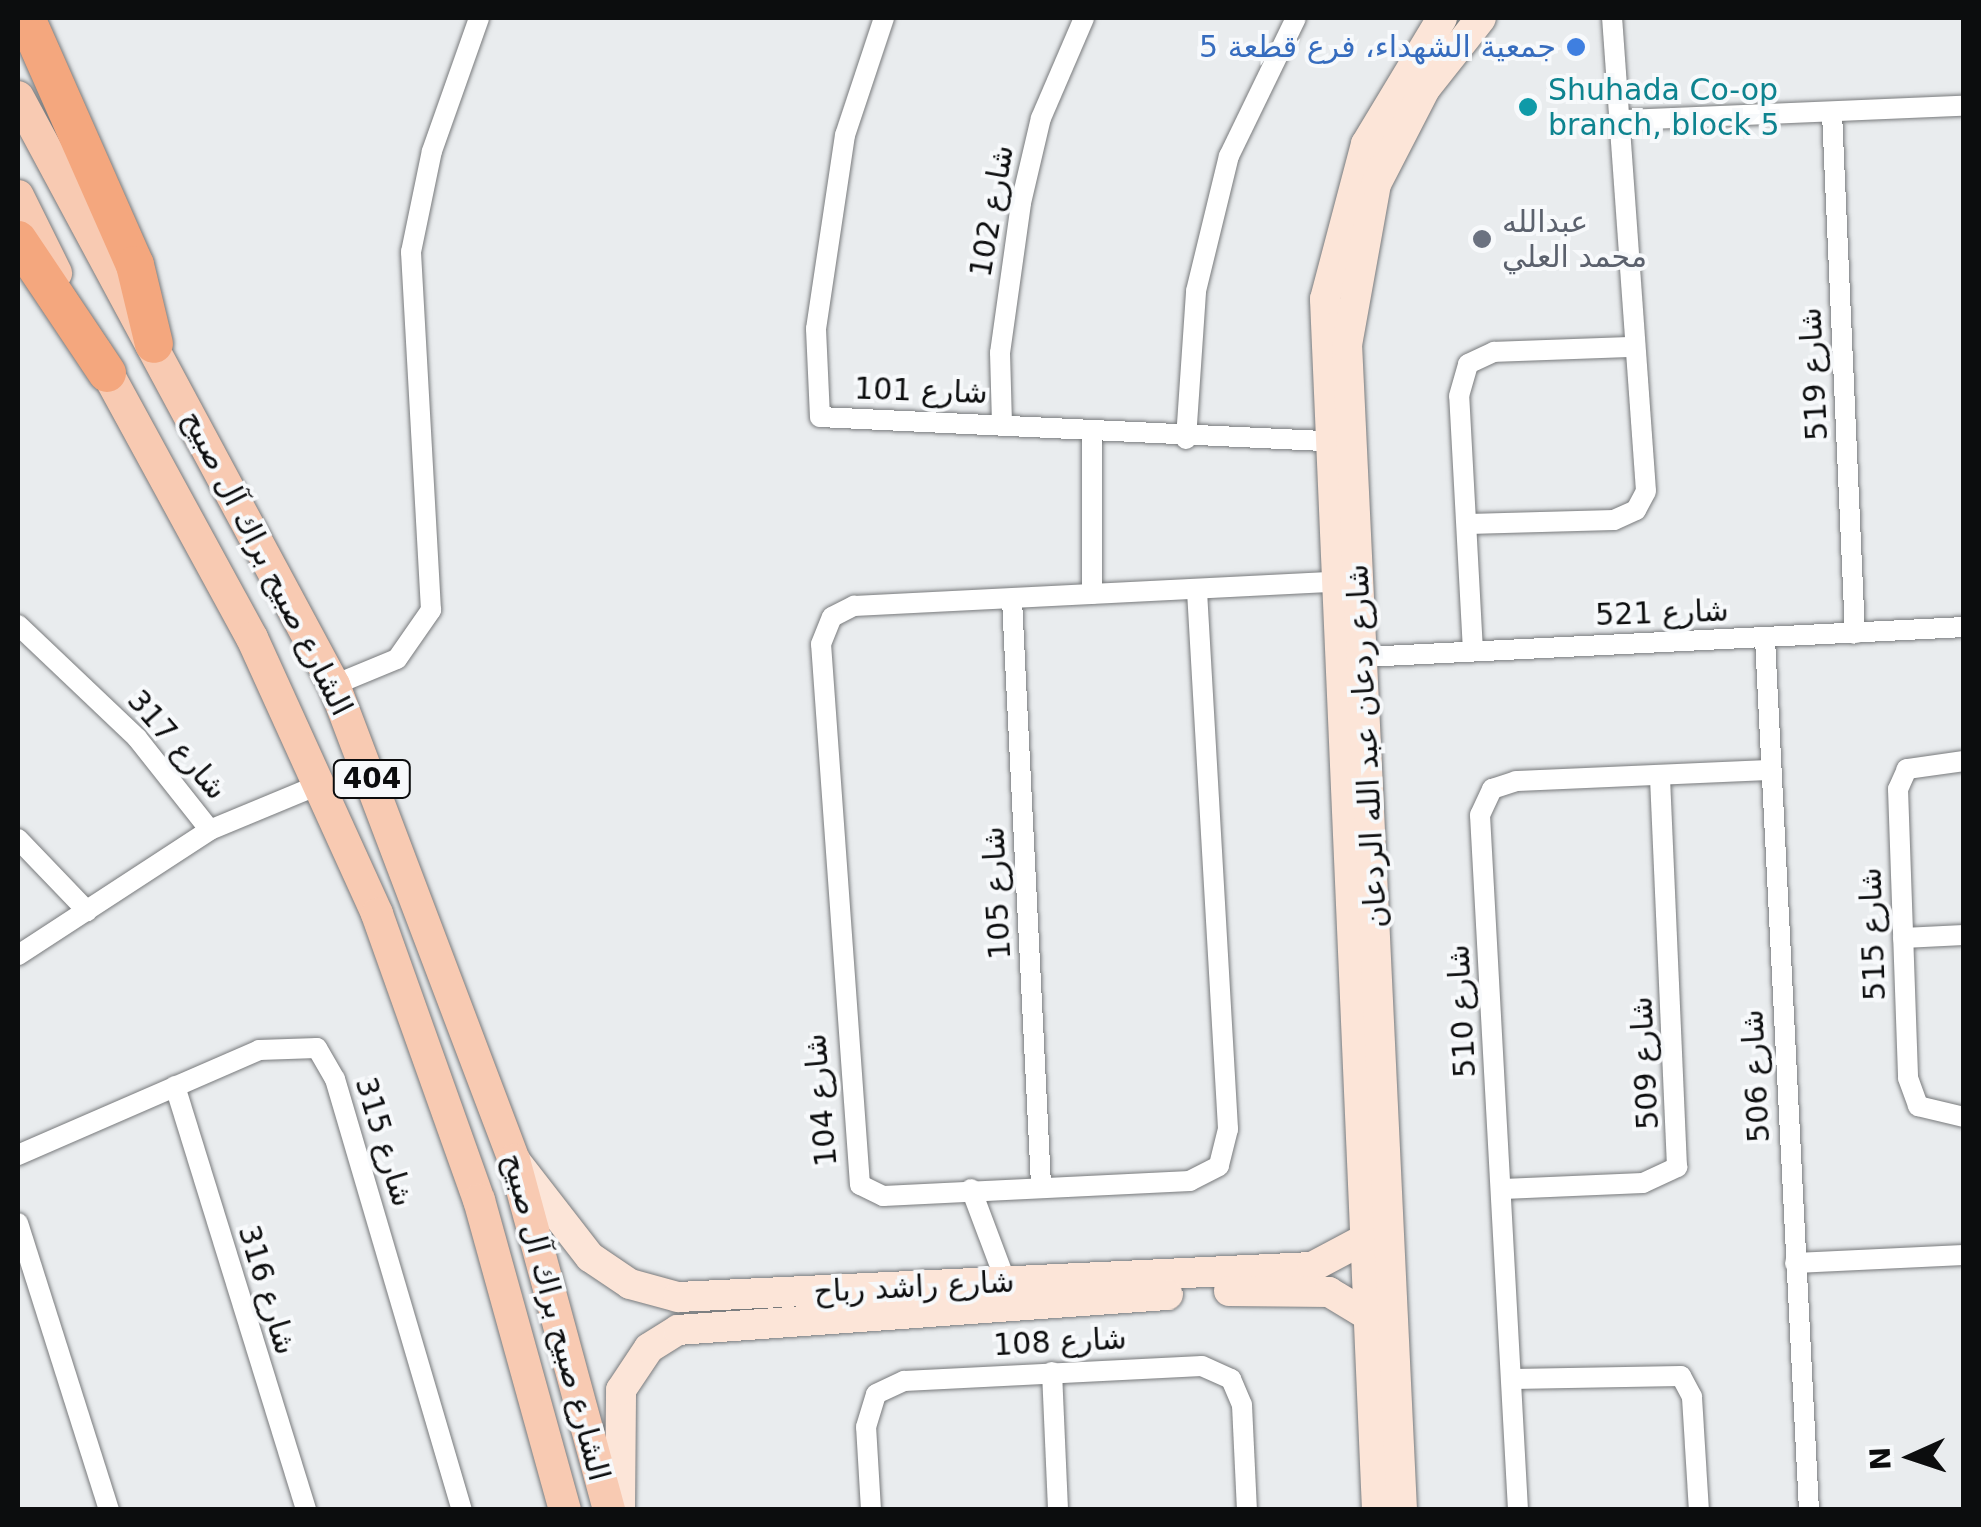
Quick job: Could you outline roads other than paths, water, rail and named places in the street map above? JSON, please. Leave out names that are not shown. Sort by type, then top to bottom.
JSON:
[{"type":"highway","points":[[26,18],[136,265],[154,344]]},
{"type":"highway","points":[[18,240],[107,373]]},
{"type":"main road","name":"الشارع صبيح براك آل صبيح","points":[[18,97],[334,685],[514,1160],[609,1510]]},
{"type":"main road","name":"الشارع صبيح براك آل صبيح","points":[[18,196],[107,373],[252,638],[318,785],[430,1056],[565,1510]]},
{"type":"street","points":[[334,685],[397,659],[431,610],[410,252],[432,151],[479,18]]},
{"type":"street","name":"شارع 101","points":[[884,18],[845,135],[816,329],[820,417],[1002,424],[1092,435],[1338,442]]},
{"type":"street","name":"شارع 102","points":[[1002,424],[1000,353],[1021,203],[1041,118],[1084,18]]},
{"type":"street","points":[[1186,439],[1196,291],[1229,156],[1296,18]]},
{"type":"street","name":"شارع ردعان عبد الله الردعان","points":[[1402,1510],[1364,657],[1324,298],[1350,229],[1387,98],[1442,18]]},
{"type":"street","name":"شارع ردعان عبد الله الردعان","points":[[1350,229],[1395,139],[1480,18]]},
{"type":"street","points":[[1468,524],[1614,520],[1636,510],[1646,490],[1634,347],[1624,120],[1612,18]]},
{"type":"street","points":[[1624,120],[1964,106]]},
{"type":"street","name":"شارع 519","points":[[1832,114],[1856,633]]},
{"type":"street","points":[[1474,651],[1459,396],[1468,364],[1494,352],[1634,347]]},
{"type":"street","points":[[1092,435],[1092,594]]},
{"type":"street","name":"شارع ردعان عبد الله الردعان","points":[[1338,442],[1333,582],[1377,1510]]},
{"type":"street","name":"شارع 104","points":[[1198,591],[1228,1129],[1219,1166],[1190,1181],[1041,1184],[882,1196],[860,1186],[853,1163],[820,644],[832,618],[854,606],[1333,582]]},
{"type":"street","name":"شارع 105","points":[[1012,600],[1041,1184]]},
{"type":"street","name":"شارع 317","points":[[18,625],[137,738],[210,830],[18,955]]},
{"type":"street","name":"شارع 521","points":[[1364,657],[1964,627]]},
{"type":"street","name":"شارع 506","points":[[1766,639],[1808,1510]]},
{"type":"street","name":"شارع 515","points":[[1964,761],[1907,770],[1898,789],[1908,1078],[1918,1106],[1964,1118]]},
{"type":"street","name":"شارع 510","points":[[1518,1510],[1480,815],[1492,789],[1516,781],[1770,770]]},
{"type":"street","name":"شارع 509","points":[[1502,1190],[1643,1183],[1677,1167],[1660,776]]},
{"type":"street","points":[[210,830],[318,785]]},
{"type":"street","points":[[18,839],[87,911]]},
{"type":"street","points":[[1903,938],[1964,936]]},
{"type":"street","name":"شارع 315","points":[[18,1155],[259,1050],[317,1048],[335,1079],[462,1510]]},
{"type":"street","name":"شارع 316","points":[[175,1086],[306,1510]]},
{"type":"street","name":"شارع راشد رباح","points":[[514,1160],[590,1257],[653,1293],[1313,1278],[1367,1316]]},
{"type":"street","points":[[971,1189],[1006,1282]]},
{"type":"street","points":[[18,1223],[109,1510]]},
{"type":"street","name":"شارع راشد رباح","points":[[620,1510],[621,1390],[649,1348],[678,1330],[1313,1278],[1364,1240]]},
{"type":"street","points":[[1795,1263],[1964,1255]]},
{"type":"street","name":"شارع 108","points":[[870,1510],[866,1427],[876,1394],[904,1381],[1202,1366],[1225,1374],[1242,1406],[1247,1510]]},
{"type":"street","points":[[1052,1372],[1058,1510]]},
{"type":"street","points":[[1513,1378],[1682,1376],[1692,1397],[1698,1510]]},
{"type":"place","name":"جمعية الشهداء، فرع قطعة 5","points":[[1576,47]]},
{"type":"place","name":"Shuhada Co-op branch, block 5","points":[[1528,107]]},
{"type":"place","name":"عبدالله محمد العلي","points":[[1482,239]]}]
